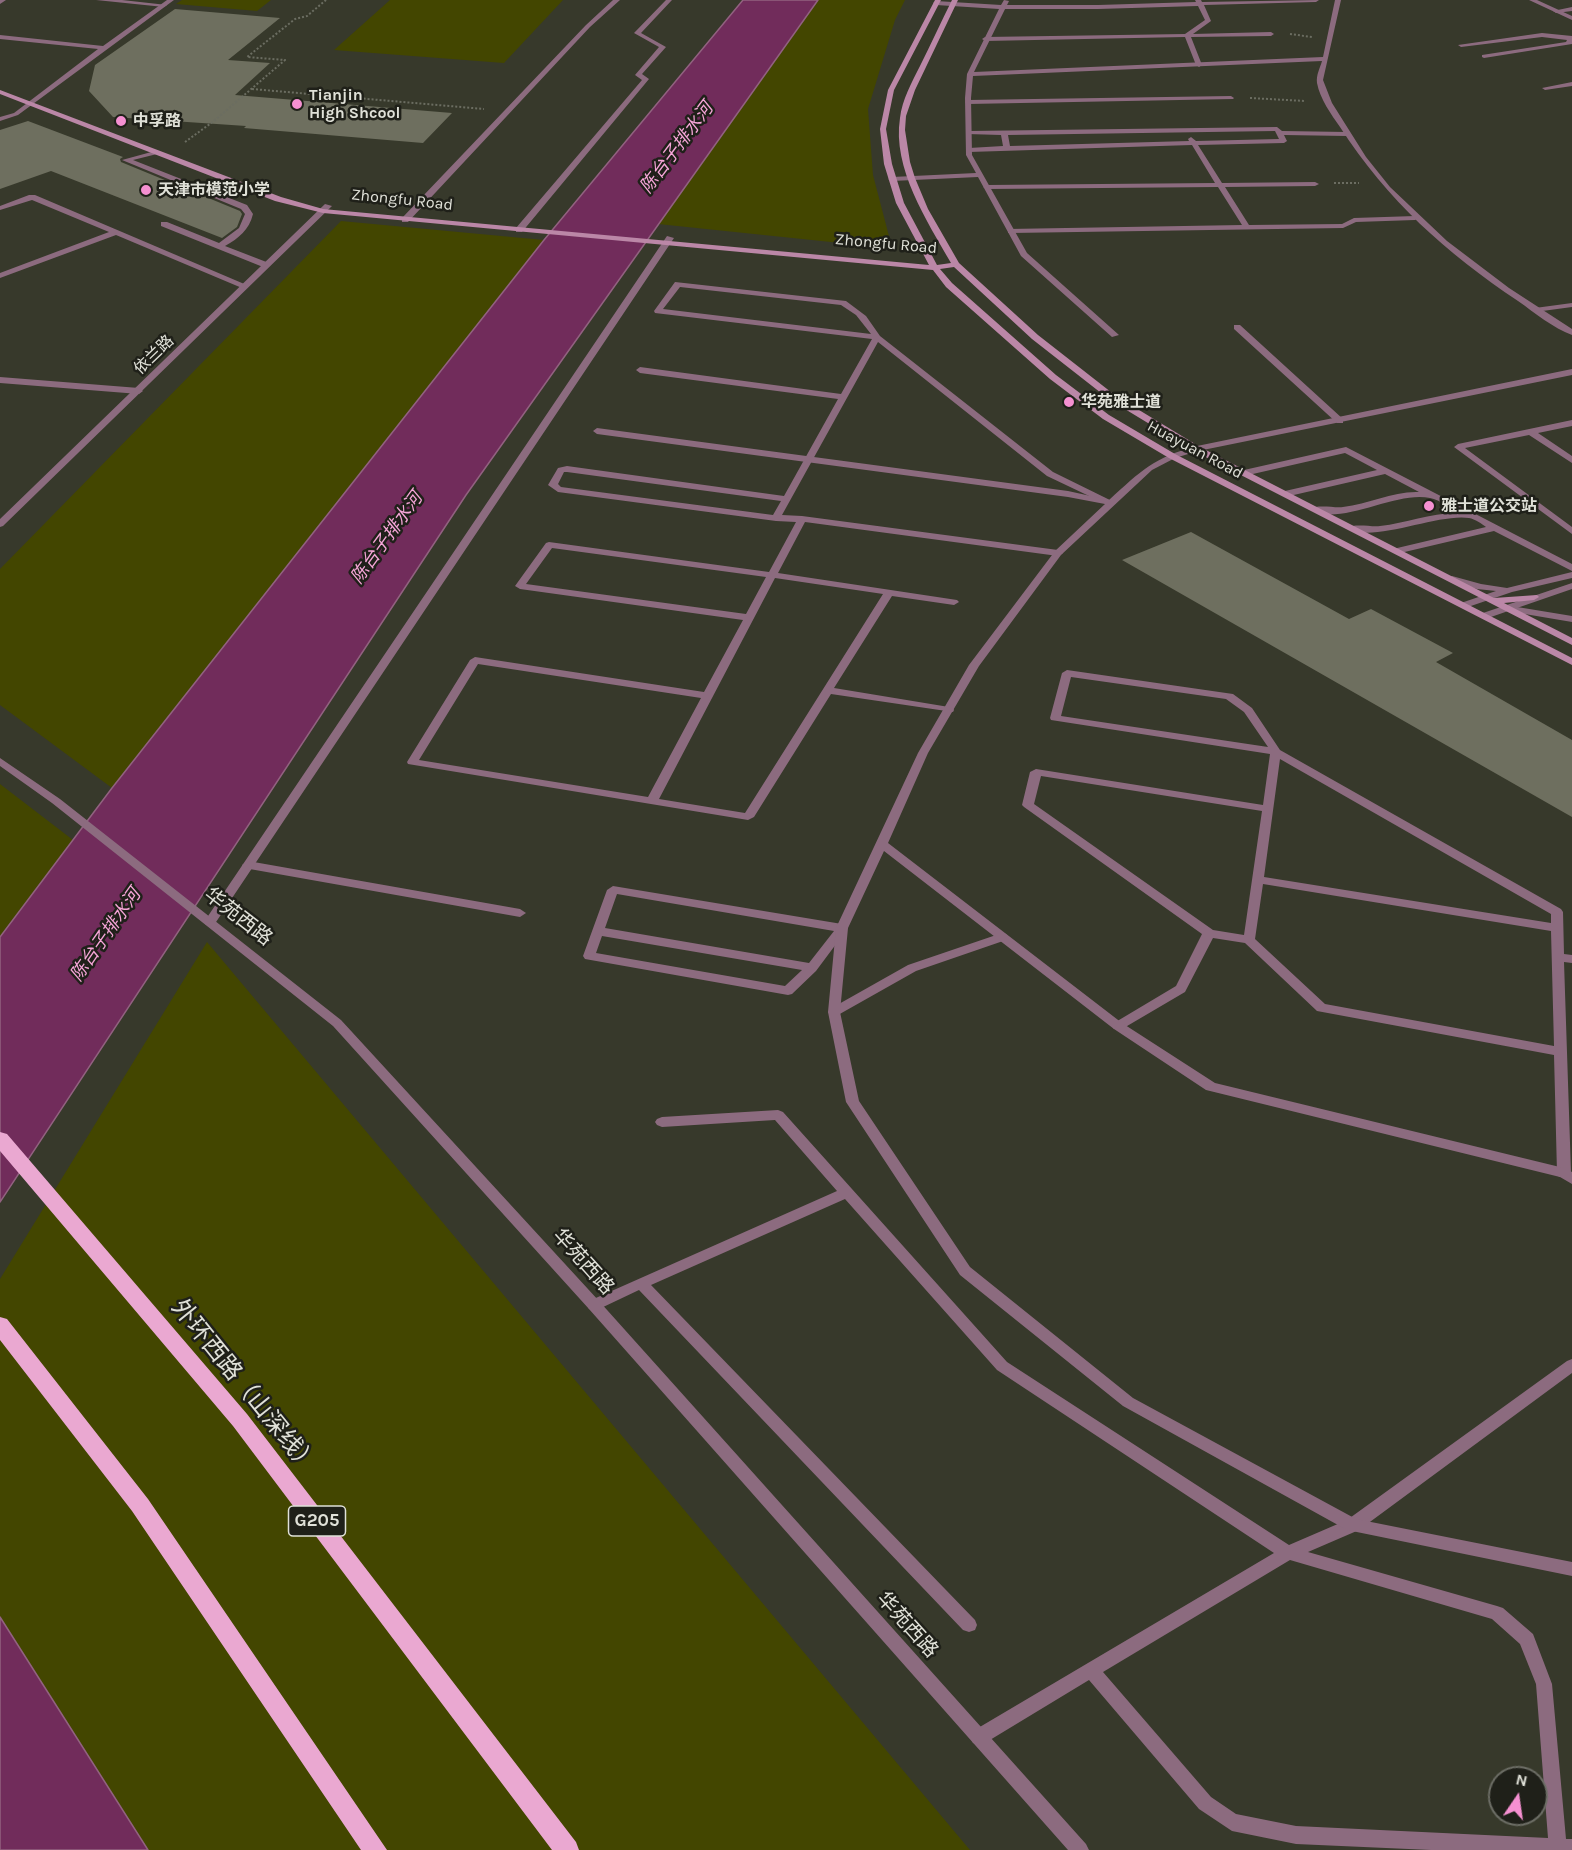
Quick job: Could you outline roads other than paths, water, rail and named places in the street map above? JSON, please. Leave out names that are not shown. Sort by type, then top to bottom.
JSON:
[{"type":"highway","name":"外环西路（山深线）","points":[[0,1139],[240,1420],[567,1850]]},
{"type":"highway","points":[[0,1325],[140,1505],[375,1850]]},
{"type":"main road","name":"Huayuan Road","points":[[937,2],[899,73],[885,113],[884,144],[900,203],[931,265],[950,285],[1053,377],[1106,417],[1172,456],[1572,662]]},
{"type":"main road","name":"Huayuan Road","points":[[954,2],[912,90],[903,116],[903,145],[911,178],[956,264],[1071,367],[1113,398],[1197,449],[1446,577],[1486,600],[1572,642]]},
{"type":"main road","name":"Zhongfu Road","points":[[0,89],[325,209]]},
{"type":"main road","name":"Zhongfu Road","points":[[31,101],[155,153],[278,200],[325,209],[894,261]]},
{"type":"main road","points":[[931,265],[939,254],[940,237]]},
{"type":"main road","points":[[894,261],[931,265],[958,273],[975,283]]},
{"type":"main road","points":[[894,261],[925,271],[950,285]]},
{"type":"main road","name":"Zhongfu Road","points":[[931,265],[956,264]]},
{"type":"main road","points":[[1425,585],[1486,600],[1534,597]]},
{"type":"street","points":[[99,0],[164,5]]},
{"type":"street","points":[[0,119],[16,114],[171,0]]},
{"type":"street","points":[[408,218],[588,26],[617,0]]},
{"type":"street","points":[[521,228],[646,79],[638,75],[663,47],[637,33],[669,0]]},
{"type":"street","points":[[937,2],[1316,0]]},
{"type":"street","points":[[1338,0],[1320,80],[1329,103],[1347,134],[1383,185],[1414,218],[1535,310],[1572,333]]},
{"type":"street","points":[[1532,0],[1572,18]]},
{"type":"street","points":[[1187,35],[1208,21],[1200,2]]},
{"type":"street","points":[[1004,3],[970,74],[969,155],[1024,254],[1115,335]]},
{"type":"street","points":[[1556,11],[1572,9]]},
{"type":"street","points":[[985,39],[1271,34]]},
{"type":"street","points":[[1187,35],[1199,65]]},
{"type":"street","points":[[1461,45],[1542,35],[1571,38],[1569,44],[1484,56]]},
{"type":"street","points":[[0,37],[104,48]]},
{"type":"street","points":[[970,74],[1326,59]]},
{"type":"street","points":[[1545,88],[1572,84]]},
{"type":"street","points":[[968,102],[1231,98]]},
{"type":"street","points":[[969,133],[1277,129],[1284,141],[969,150]]},
{"type":"street","points":[[1186,130],[1247,228]]},
{"type":"street","points":[[1004,133],[1007,148]]},
{"type":"street","points":[[1280,133],[1347,134]]},
{"type":"street","points":[[155,153],[126,160],[244,207],[249,214],[247,225],[235,237],[220,246]]},
{"type":"street","points":[[892,179],[981,175]]},
{"type":"street","points":[[987,187],[1315,184]]},
{"type":"street","points":[[0,208],[32,197],[246,286]]},
{"type":"street","name":"依兰路","points":[[0,524],[325,209]]},
{"type":"street","points":[[1011,231],[1343,226],[1354,220],[1414,218]]},
{"type":"street","points":[[164,224],[266,265]]},
{"type":"street","points":[[0,276],[116,232]]},
{"type":"street","points":[[206,919],[248,865],[664,240]]},
{"type":"street","points":[[878,338],[658,311],[678,284],[843,303],[854,308],[868,321],[878,338],[1050,474],[1112,503]]},
{"type":"street","points":[[1535,310],[1572,304]]},
{"type":"street","points":[[1237,327],[1340,421]]},
{"type":"street","points":[[776,518],[878,338]]},
{"type":"street","points":[[640,370],[844,397]]},
{"type":"street","points":[[842,928],[613,890],[590,956],[788,991],[812,968],[842,928],[923,753],[974,665],[1058,553],[1149,468],[1172,456],[1197,449],[1572,372]]},
{"type":"street","points":[[0,380],[139,391]]},
{"type":"street","points":[[1572,423],[1458,447],[1572,531]]},
{"type":"street","points":[[597,431],[1068,494],[1112,503]]},
{"type":"street","points":[[1532,432],[1572,460]]},
{"type":"street","points":[[1244,473],[1346,450],[1570,571]]},
{"type":"street","points":[[787,499],[567,469],[561,470],[553,485],[558,489],[1058,553]]},
{"type":"street","points":[[1285,494],[1385,471]]},
{"type":"street","points":[[1315,509],[1334,512],[1407,495],[1434,497]]},
{"type":"street","points":[[1352,528],[1378,530],[1439,516],[1473,517]]},
{"type":"street","points":[[652,801],[802,519]]},
{"type":"street","points":[[1396,551],[1494,528]]},
{"type":"street","points":[[750,618],[520,586],[549,544],[954,602]]},
{"type":"street","points":[[1484,616],[1534,597],[1572,586],[1570,571]]},
{"type":"street","points":[[1465,605],[1570,571]]},
{"type":"street","points":[[1446,577],[1480,587],[1516,588]]},
{"type":"street","points":[[708,696],[475,660],[412,762],[748,817],[888,593]]},
{"type":"street","points":[[1505,608],[1572,620]]},
{"type":"street","points":[[882,844],[1118,1026],[1211,1087],[1568,1176],[1559,1051],[1557,912],[1276,752],[1055,718],[1067,672],[1229,696],[1248,710],[1276,752],[1249,940]]},
{"type":"street","points":[[827,690],[949,710]]},
{"type":"street","name":"华苑西路","points":[[0,761],[56,801],[337,1023],[594,1305],[1080,1850]]},
{"type":"street","points":[[1269,809],[1036,772],[1028,805],[1209,933],[1249,940],[1321,1008],[1559,1051]]},
{"type":"street","points":[[248,865],[520,913]]},
{"type":"street","points":[[1258,880],[1557,928]]},
{"type":"street","points":[[842,928],[834,1012],[853,1102],[965,1271],[1128,1402],[1353,1524],[1572,1569]]},
{"type":"street","points":[[598,931],[812,968]]},
{"type":"street","points":[[1118,1026],[1181,989],[1209,933]]},
{"type":"street","points":[[834,1012],[912,968],[1002,937]]},
{"type":"street","points":[[1558,957],[1572,959]]},
{"type":"street","points":[[662,1122],[778,1115],[1002,1366],[1288,1553],[1497,1613],[1527,1639],[1544,1684],[1565,1848],[1296,1835],[1232,1822],[1205,1803],[1091,1670]]},
{"type":"street","points":[[594,1305],[641,1282],[847,1192]]},
{"type":"street","points":[[641,1282],[969,1625]]},
{"type":"street","points":[[979,1737],[1288,1553],[1353,1524],[1572,1365]]},
{"type":"water","name":"陈台子排水河","points":[[743,0],[818,0],[466,495],[0,1202],[0,937],[112,788],[544,240]]},
{"type":"water","points":[[0,1617],[148,1850],[0,1850]]},
{"type":"place","name":"Tianjin High Shcool","points":[[297,104]]},
{"type":"place","name":"中孚路","points":[[121,121]]},
{"type":"place","name":"天津市模范小学","points":[[146,190]]},
{"type":"place","name":"华苑雅士道","points":[[1069,402]]},
{"type":"place","name":"雅士道公交站","points":[[1429,506]]}]
